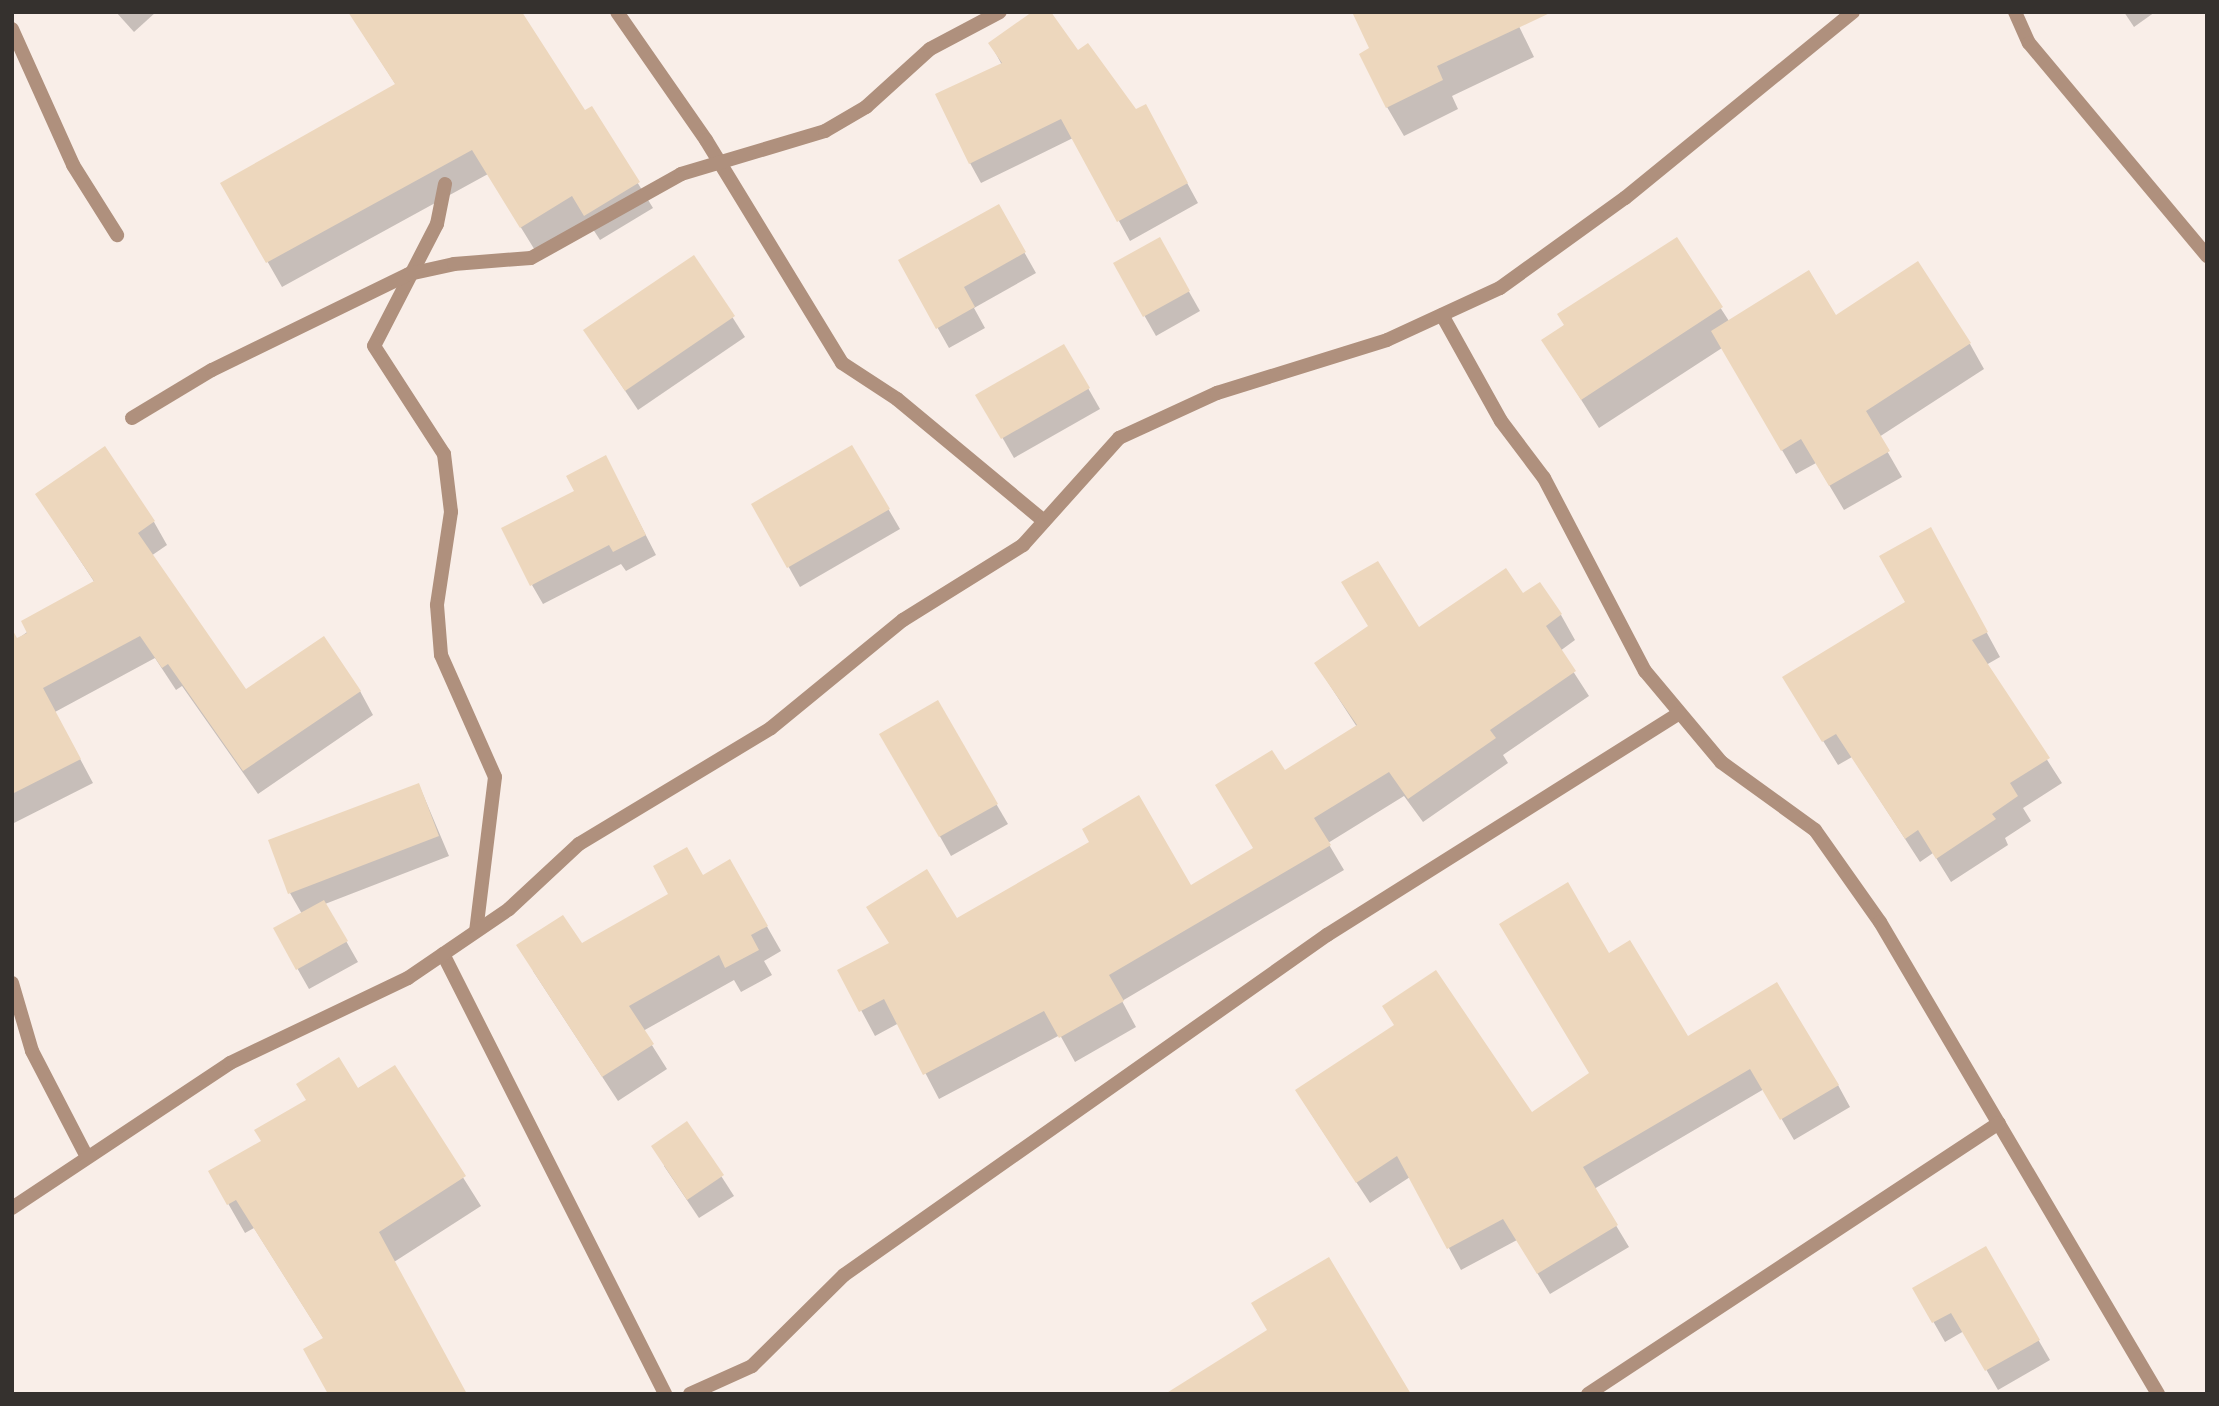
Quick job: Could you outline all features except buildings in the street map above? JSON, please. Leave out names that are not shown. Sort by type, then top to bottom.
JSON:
[{"type":"street","points":[[617,12],[719,163],[842,363],[897,399],[1044,521]]},
{"type":"street","points":[[132,418],[212,370],[409,274],[454,264],[531,258],[681,174],[825,131],[866,107],[930,49],[1000,12]]},
{"type":"street","points":[[12,1208],[86,1155],[230,1063],[408,978],[509,909],[579,844],[771,728],[903,620],[1023,545],[1119,438],[1217,393],[1387,340],[1500,288],[1625,198],[1853,12]]},
{"type":"street","points":[[2015,12],[2029,43],[2207,256]]},
{"type":"street","points":[[12,29],[72,165],[117,235]]},
{"type":"street","points":[[444,184],[438,224],[409,274],[374,346],[444,454],[451,512],[437,605],[440,655],[495,777],[476,931]]},
{"type":"street","points":[[1442,315],[1501,421],[1544,478],[1644,671],[1721,762],[1815,830],[1881,922],[2158,1394]]},
{"type":"street","points":[[690,1394],[752,1366],[844,1275],[1327,935],[1679,713]]},
{"type":"street","points":[[443,954],[665,1394]]},
{"type":"street","points":[[12,983],[32,1051],[86,1155]]},
{"type":"street","points":[[1588,1394],[1999,1123]]}]
